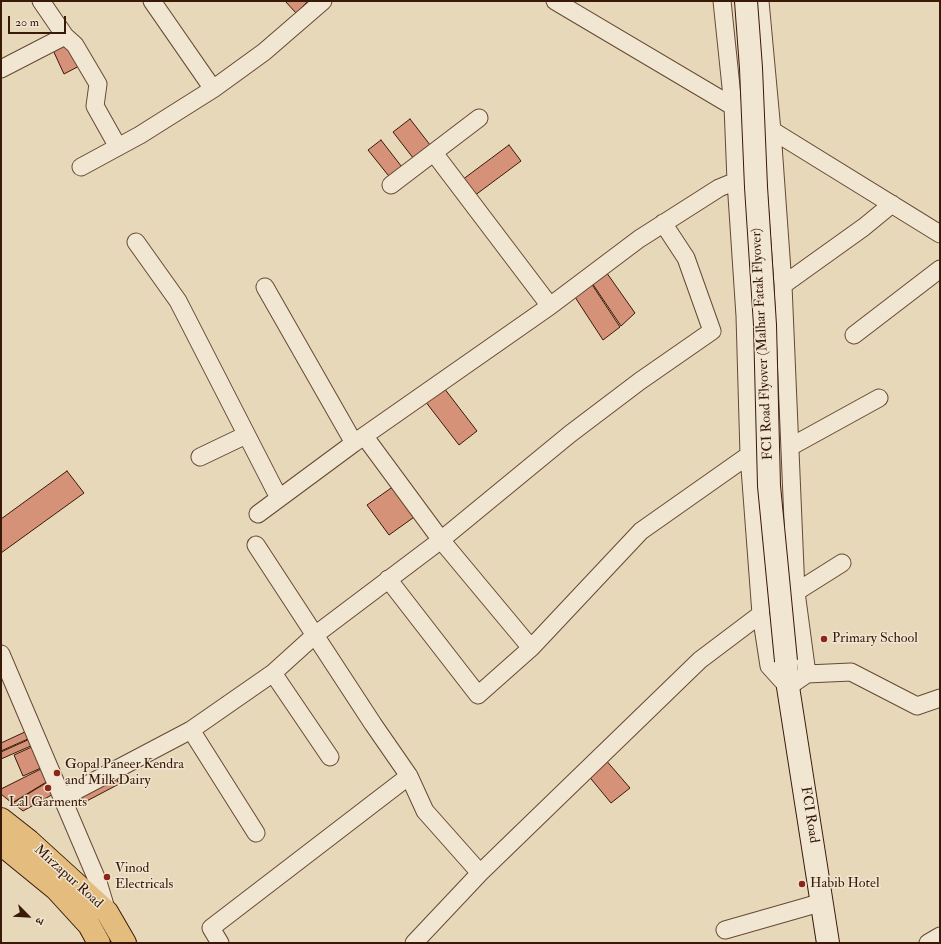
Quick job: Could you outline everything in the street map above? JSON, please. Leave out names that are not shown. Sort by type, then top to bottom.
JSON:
[{"type":"highway","name":"Mirzapur Road","points":[[1,819],[29,841],[106,912],[120,942]]},
{"type":"highway","name":"Mirzapur Road","points":[[1,844],[56,889],[89,925],[98,943]]},
{"type":"main road","name":"FCI Road Flyover (Malhar Fatak Flyover)","points":[[746,1],[765,325],[769,486],[788,687]]},
{"type":"main road","name":"FCI Road","points":[[788,687],[823,902],[828,943]]},
{"type":"street","points":[[41,1],[65,36],[75,45],[98,84],[95,106],[118,148]]},
{"type":"street","points":[[152,1],[213,89]]},
{"type":"street","points":[[82,168],[140,135],[213,89],[264,52],[323,1]]},
{"type":"street","points":[[555,1],[733,106],[940,234]]},
{"type":"street","points":[[722,1],[733,106],[736,181],[745,316],[749,455],[761,614],[769,666],[788,687],[807,674],[851,672],[917,706],[940,698]]},
{"type":"street","points":[[760,1],[772,131],[783,285],[796,592],[807,674]]},
{"type":"street","points":[[1,68],[65,36]]},
{"type":"street","points":[[391,186],[479,118]]},
{"type":"street","points":[[434,153],[550,306]]},
{"type":"street","points":[[258,514],[550,306],[639,239],[719,188],[736,181]]},
{"type":"street","points":[[783,285],[864,227],[892,204]]},
{"type":"street","points":[[62,798],[191,730],[273,673],[315,635],[441,540],[594,416],[640,381],[712,332],[686,258],[663,223]]},
{"type":"street","points":[[136,242],[178,301],[279,498]]},
{"type":"street","points":[[854,335],[940,269]]},
{"type":"street","points":[[265,287],[360,440],[531,648]]},
{"type":"street","points":[[790,447],[879,398]]},
{"type":"street","points":[[200,457],[246,435]]},
{"type":"street","points":[[388,579],[478,695],[531,648],[641,532],[749,455]]},
{"type":"street","points":[[256,545],[373,724],[409,776],[425,811],[480,873]]},
{"type":"street","points":[[796,592],[842,563]]},
{"type":"street","points":[[414,943],[480,873],[700,660],[761,614]]},
{"type":"street","points":[[1,654],[98,882],[106,912]]},
{"type":"street","points":[[273,673],[330,757]]},
{"type":"street","points":[[191,730],[256,833]]},
{"type":"street","points":[[220,943],[211,928],[409,776]]},
{"type":"street","points":[[725,930],[823,902]]},
{"type":"street","points":[[928,943],[940,936]]},
{"type":"building","points":[[285,1],[308,1],[296,13]]},
{"type":"building","points":[[67,39],[83,64],[64,74],[52,48]]},
{"type":"building","points":[[410,119],[434,150],[417,163],[393,132]]},
{"type":"building","points":[[381,140],[405,171],[392,180],[368,150]]},
{"type":"building","points":[[509,145],[521,161],[474,196],[462,180]]},
{"type":"building","points":[[604,269],[635,313],[621,326],[590,280]]},
{"type":"building","points":[[589,280],[620,327],[603,340],[573,294]]},
{"type":"building","points":[[444,388],[477,431],[459,445],[425,401]]},
{"type":"building","points":[[67,471],[84,493],[1,553],[1,519]]},
{"type":"building","points":[[394,486],[417,515],[389,535],[367,505]]},
{"type":"building","points":[[27,731],[30,738],[1,751],[1,743]]},
{"type":"building","points":[[30,739],[33,745],[1,759],[1,752]]},
{"type":"building","points":[[34,746],[43,767],[23,776],[14,755]]},
{"type":"building","points":[[604,758],[630,788],[611,803],[587,774]]},
{"type":"building","points":[[43,768],[48,781],[12,803],[1,794],[1,789]]},
{"type":"building","points":[[116,777],[119,784],[83,803],[80,797]]},
{"type":"building","points":[[51,780],[57,792],[23,811],[13,803]]},
{"type":"place","name":"Primary School","points":[[824,639]]},
{"type":"place","name":"Gopal Paneer Kendra and Milk Dairy","points":[[57,773]]},
{"type":"place","name":"Lal Garments","points":[[48,788]]},
{"type":"place","name":"Vinod Electricals","points":[[107,877]]},
{"type":"place","name":"Habib Hotel","points":[[802,884]]}]
